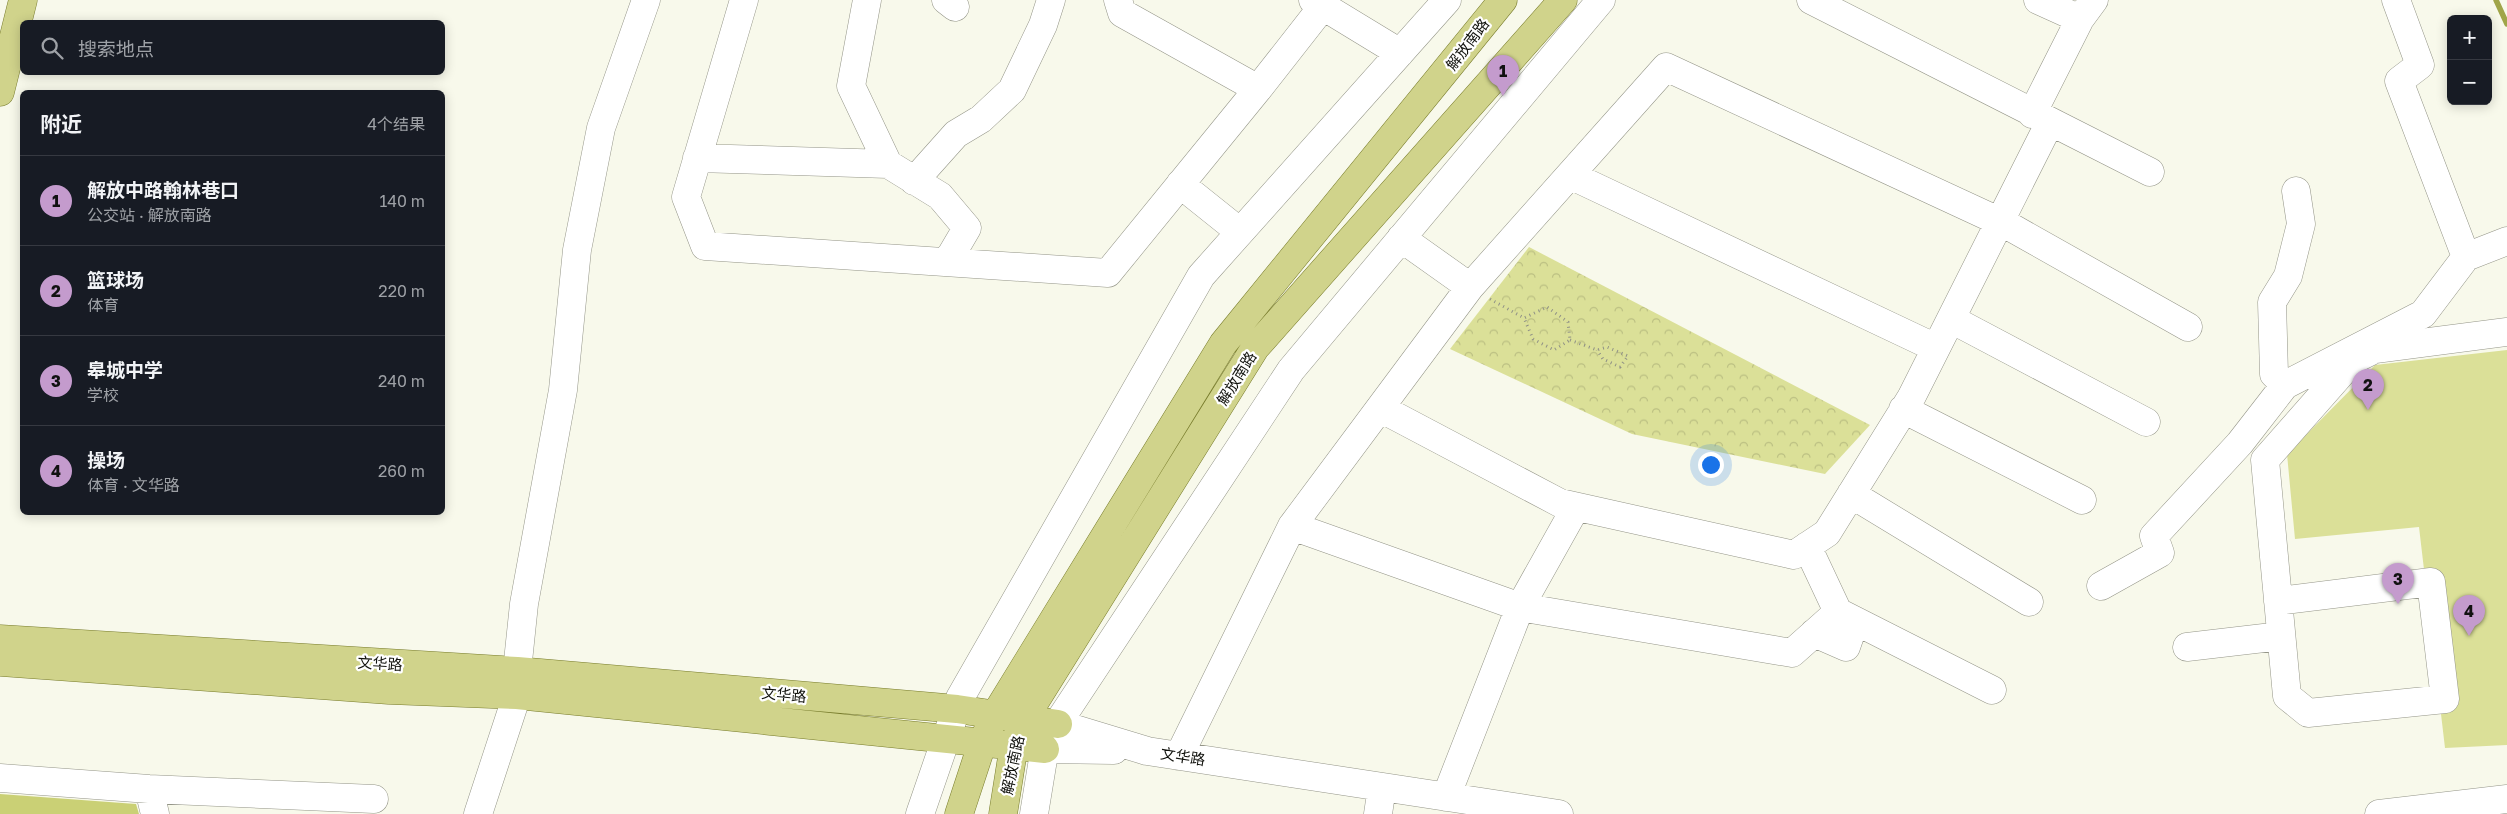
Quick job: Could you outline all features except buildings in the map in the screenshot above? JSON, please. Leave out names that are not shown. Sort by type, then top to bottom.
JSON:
[{"type":"main road","points":[[0,92],[23,0]]},
{"type":"main road","name":"解放南路","points":[[959,814],[982,741],[995,715],[1223,344],[1453,64],[1486,19],[1504,0]]},
{"type":"main road","name":"解放南路","points":[[1003,814],[1014,745],[1024,719],[1255,348],[1563,0]]},
{"type":"main road","name":"文华路","points":[[0,639],[517,683],[956,709],[1058,724]]},
{"type":"main road","name":"文华路","points":[[0,662],[389,690],[517,683],[1045,749]]},
{"type":"street","points":[[478,814],[517,683],[524,604],[563,390],[577,250],[602,128],[646,0]]},
{"type":"street","points":[[744,0],[686,197],[705,246],[1108,273],[1258,89],[1318,3],[1400,52]]},
{"type":"street","points":[[866,0],[851,86],[888,164]]},
{"type":"street","points":[[914,181],[956,134],[981,119],[1012,90],[1043,25],[1051,0]]},
{"type":"street","points":[[1118,0],[1122,13],[1258,89]]},
{"type":"street","points":[[920,814],[960,698],[1201,276],[1447,0]]},
{"type":"street","points":[[1034,814],[1046,741],[1291,370],[1601,0]]},
{"type":"street","points":[[1811,0],[2150,172]]},
{"type":"street","points":[[1380,408],[1560,503],[1794,555],[1827,532],[1851,494],[1903,409],[2000,222],[2041,118],[2087,10],[2038,0]]},
{"type":"street","points":[[2396,0],[2420,65],[2399,81],[2466,257]]},
{"type":"street","points":[[1179,756],[1292,526],[1470,288],[1666,67],[2000,222],[2188,327]]},
{"type":"street","points":[[697,158],[888,164],[940,196],[967,228],[947,262]]},
{"type":"street","points":[[1570,175],[1936,348]]},
{"type":"street","points":[[1180,184],[1240,232]]},
{"type":"street","points":[[2285,386],[2274,374],[2272,302],[2288,276],[2301,224],[2296,191]]},
{"type":"street","points":[[1402,238],[1470,288]]},
{"type":"street","points":[[2101,586],[2160,553],[2154,536],[2240,443],[2285,386],[2423,314],[2466,257],[2507,241]]},
{"type":"street","points":[[1950,319],[2146,422]]},
{"type":"street","points":[[2278,602],[2431,582],[2446,699],[2308,712],[2287,696],[2281,636],[2265,460],[2353,360],[2375,349],[2507,332]]},
{"type":"street","points":[[1903,409],[2082,500]]},
{"type":"street","points":[[1851,494],[2029,602]]},
{"type":"street","points":[[1446,796],[1520,607],[1576,507]]},
{"type":"street","points":[[1292,526],[1520,607],[1792,653],[1814,634],[1847,617]]},
{"type":"street","points":[[1807,546],[1847,617],[1992,690]]},
{"type":"street","points":[[2187,646],[2281,636]]},
{"type":"street","name":"文华路","points":[[1058,724],[1148,751],[1559,814]]},
{"type":"street","points":[[1045,749],[1148,751]]},
{"type":"street","points":[[0,778],[152,802],[374,799]]},
{"type":"street","points":[[1378,814],[1382,787]]},
{"type":"street","points":[[2379,814],[2507,799]]},
{"type":"path","points":[[1470,288],[1524,318],[1533,339],[1554,350],[1570,340]]},
{"type":"path","points":[[1524,318],[1547,307],[1568,322],[1570,340]]},
{"type":"path","points":[[1570,340],[1598,350],[1607,347],[1628,356],[1620,367],[1603,359],[1598,350]]},
{"type":"green space","points":[[1529,247],[1870,425],[1825,474],[1632,434],[1450,349]]},
{"type":"green space","points":[[2507,350],[2507,745],[2445,748],[2419,527],[2295,539],[2287,454],[2375,365]]},
{"type":"waterway","points":[[2496,0],[2507,24]]},
{"type":"place","name":"解放中路翰林巷口","points":[[1503,96]]},
{"type":"place","name":"篮球场","points":[[2368,410]]},
{"type":"place","name":"皋城中学","points":[[2398,604]]},
{"type":"place","name":"操场","points":[[2469,636]]}]
